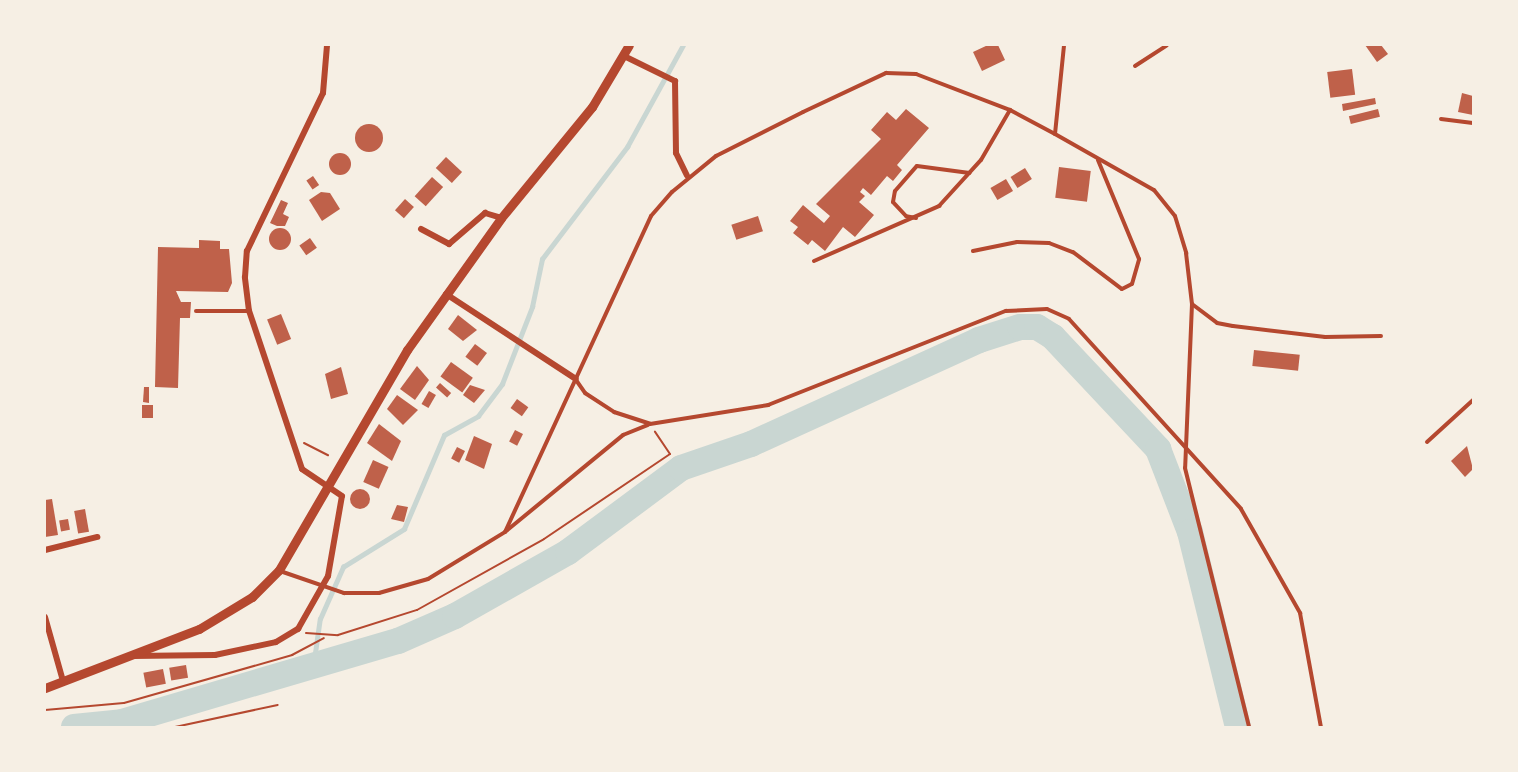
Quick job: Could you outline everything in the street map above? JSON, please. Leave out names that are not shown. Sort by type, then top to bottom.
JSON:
[{"type":"main road","points":[[45,688],[227,615],[279,570],[367,412],[446,294],[501,218],[551,163],[624,56],[629,45]]},
{"type":"street","points":[[128,656],[215,655],[276,642],[298,629],[324,587],[342,496],[328,484],[302,469],[249,311],[247,251],[323,93],[327,45]]},
{"type":"street","points":[[624,56],[675,81],[676,153],[687,176]]},
{"type":"street","points":[[421,229],[449,244],[485,213],[501,218]]},
{"type":"street","points":[[446,294],[576,379]]},
{"type":"street","points":[[45,550],[98,537]]},
{"type":"street","points":[[45,617],[63,681]]},
{"type":"lane","points":[[1055,134],[1064,45]]},
{"type":"lane","points":[[1135,66],[1167,45]]},
{"type":"lane","points":[[506,532],[651,216],[687,176],[716,156],[886,73],[925,76],[1010,110],[1055,134],[1154,190],[1174,216],[1186,253],[1192,304],[1183,440],[1185,468],[1249,727]]},
{"type":"lane","points":[[814,261],[917,218],[939,206],[970,173],[1010,110]]},
{"type":"lane","points":[[1441,118],[1473,123]]},
{"type":"lane","points":[[973,251],[1017,242],[1049,243],[1073,252],[1122,289],[1132,284],[1139,259],[1098,159]]},
{"type":"lane","points":[[917,218],[906,216],[893,202],[895,191],[916,166],[970,173]]},
{"type":"lane","points":[[1192,304],[1225,324],[1325,337],[1382,336]]},
{"type":"lane","points":[[279,570],[324,587],[379,593],[428,579],[506,532],[623,435],[650,424],[768,405],[973,321],[1027,307],[1070,319],[1183,440],[1241,508],[1285,582],[1313,665],[1321,727]]},
{"type":"lane","points":[[196,311],[249,311]]},
{"type":"lane","points":[[576,379],[585,393],[614,412],[650,424]]},
{"type":"lane","points":[[1427,442],[1473,400]]},
{"type":"path","points":[[45,710],[124,703],[292,655],[326,638],[417,610],[640,478],[670,454],[650,424]]},
{"type":"path","points":[[292,442],[328,455]]},
{"type":"path","points":[[298,629],[326,638]]},
{"type":"path","points":[[175,727],[278,705]]},
{"type":"building","points":[[988,45],[998,45],[1005,60],[982,71],[973,52]]},
{"type":"building","points":[[1365,45],[1381,45],[1388,54],[1377,62]]},
{"type":"building","points":[[1352,69],[1355,95],[1330,98],[1327,72]]},
{"type":"building","points":[[1462,93],[1473,96],[1473,115],[1458,112]]},
{"type":"building","points":[[1375,98],[1376,104],[1343,111],[1342,104]]},
{"type":"building","points":[[906,109],[929,128],[897,165],[902,170],[893,181],[887,176],[871,195],[863,188],[860,192],[865,196],[859,202],[874,215],[855,237],[843,227],[825,251],[812,240],[808,245],[793,233],[798,227],[790,221],[803,205],[824,223],[830,216],[816,204],[881,139],[871,130],[887,112],[896,120]]},
{"type":"building","points":[[1378,109],[1380,117],[1351,124],[1349,116]]},
{"type":"building","points":[[369,124],[379,128],[383,138],[379,148],[369,152],[359,148],[355,138],[359,128]]},
{"type":"building","points":[[340,153],[350,160],[351,164],[344,174],[340,175],[330,168],[329,164],[336,154]]},
{"type":"building","points":[[446,157],[462,172],[452,183],[436,168]]},
{"type":"building","points":[[1059,167],[1091,171],[1087,202],[1055,198]]},
{"type":"building","points":[[1025,168],[1032,179],[1017,188],[1011,177]]},
{"type":"building","points":[[313,176],[319,185],[313,190],[306,180]]},
{"type":"building","points":[[432,177],[443,187],[426,206],[415,196]]},
{"type":"building","points":[[1006,179],[1013,191],[997,200],[990,188]]},
{"type":"building","points":[[321,192],[330,193],[340,209],[322,221],[309,200]]},
{"type":"building","points":[[405,199],[414,207],[404,218],[395,210]]},
{"type":"building","points":[[281,200],[288,203],[283,214],[289,217],[285,226],[277,226],[270,223]]},
{"type":"building","points":[[758,216],[763,231],[736,240],[731,225]]},
{"type":"building","points":[[280,228],[288,231],[291,239],[288,247],[280,250],[272,247],[269,239],[272,231]]},
{"type":"building","points":[[310,238],[317,248],[306,255],[299,245]]},
{"type":"building","points":[[199,240],[220,241],[220,249],[229,249],[232,283],[228,292],[176,291],[181,302],[191,302],[190,318],[180,318],[178,388],[155,387],[158,247],[199,248]]},
{"type":"building","points":[[281,314],[291,339],[277,345],[267,320]]},
{"type":"building","points":[[458,315],[477,330],[463,341],[448,329]]},
{"type":"building","points":[[475,344],[487,353],[477,366],[465,357]]},
{"type":"building","points":[[1254,350],[1300,355],[1298,371],[1252,366]]},
{"type":"building","points":[[451,362],[473,378],[462,392],[440,377]]},
{"type":"building","points":[[417,366],[429,380],[415,400],[400,389]]},
{"type":"building","points":[[341,367],[348,394],[331,399],[325,374]]},
{"type":"building","points":[[440,383],[451,393],[447,397],[436,387]]},
{"type":"building","points":[[470,385],[485,390],[474,403],[463,395]]},
{"type":"building","points":[[144,387],[149,387],[149,403],[143,402]]},
{"type":"building","points":[[429,391],[436,395],[428,408],[422,404]]},
{"type":"building","points":[[397,395],[418,410],[403,425],[387,409]]},
{"type":"building","points":[[517,399],[528,407],[522,416],[511,408]]},
{"type":"building","points":[[142,405],[153,405],[153,418],[142,418]]},
{"type":"building","points":[[379,424],[401,441],[392,461],[367,443]]},
{"type":"building","points":[[515,430],[523,434],[517,446],[509,442]]},
{"type":"building","points":[[474,436],[492,444],[484,469],[465,460]]},
{"type":"building","points":[[1467,446],[1473,469],[1465,477],[1451,461]]},
{"type":"building","points":[[457,447],[465,451],[459,463],[451,459]]},
{"type":"building","points":[[373,460],[389,467],[379,489],[363,482]]},
{"type":"building","points":[[360,489],[367,492],[370,499],[367,506],[360,509],[353,506],[350,499],[353,492]]},
{"type":"building","points":[[52,499],[58,535],[45,537],[45,500]]},
{"type":"building","points":[[397,505],[408,507],[404,522],[391,519]]},
{"type":"building","points":[[85,509],[89,532],[78,534],[74,511]]},
{"type":"building","points":[[68,519],[70,530],[61,531],[59,521]]},
{"type":"building","points":[[186,665],[188,678],[171,680],[169,668]]},
{"type":"building","points":[[163,669],[166,684],[146,688],[143,673]]},
{"type":"waterway","points":[[321,665],[315,653],[320,619],[343,567],[404,529],[444,435],[478,416],[502,384],[532,307],[542,259],[627,147],[683,45]]},
{"type":"waterway","points":[[74,727],[122,722],[398,641],[455,616],[568,552],[681,468],[751,444],[979,340],[1020,327],[1037,327],[1053,337],[1158,449],[1190,532],[1238,727]]}]
